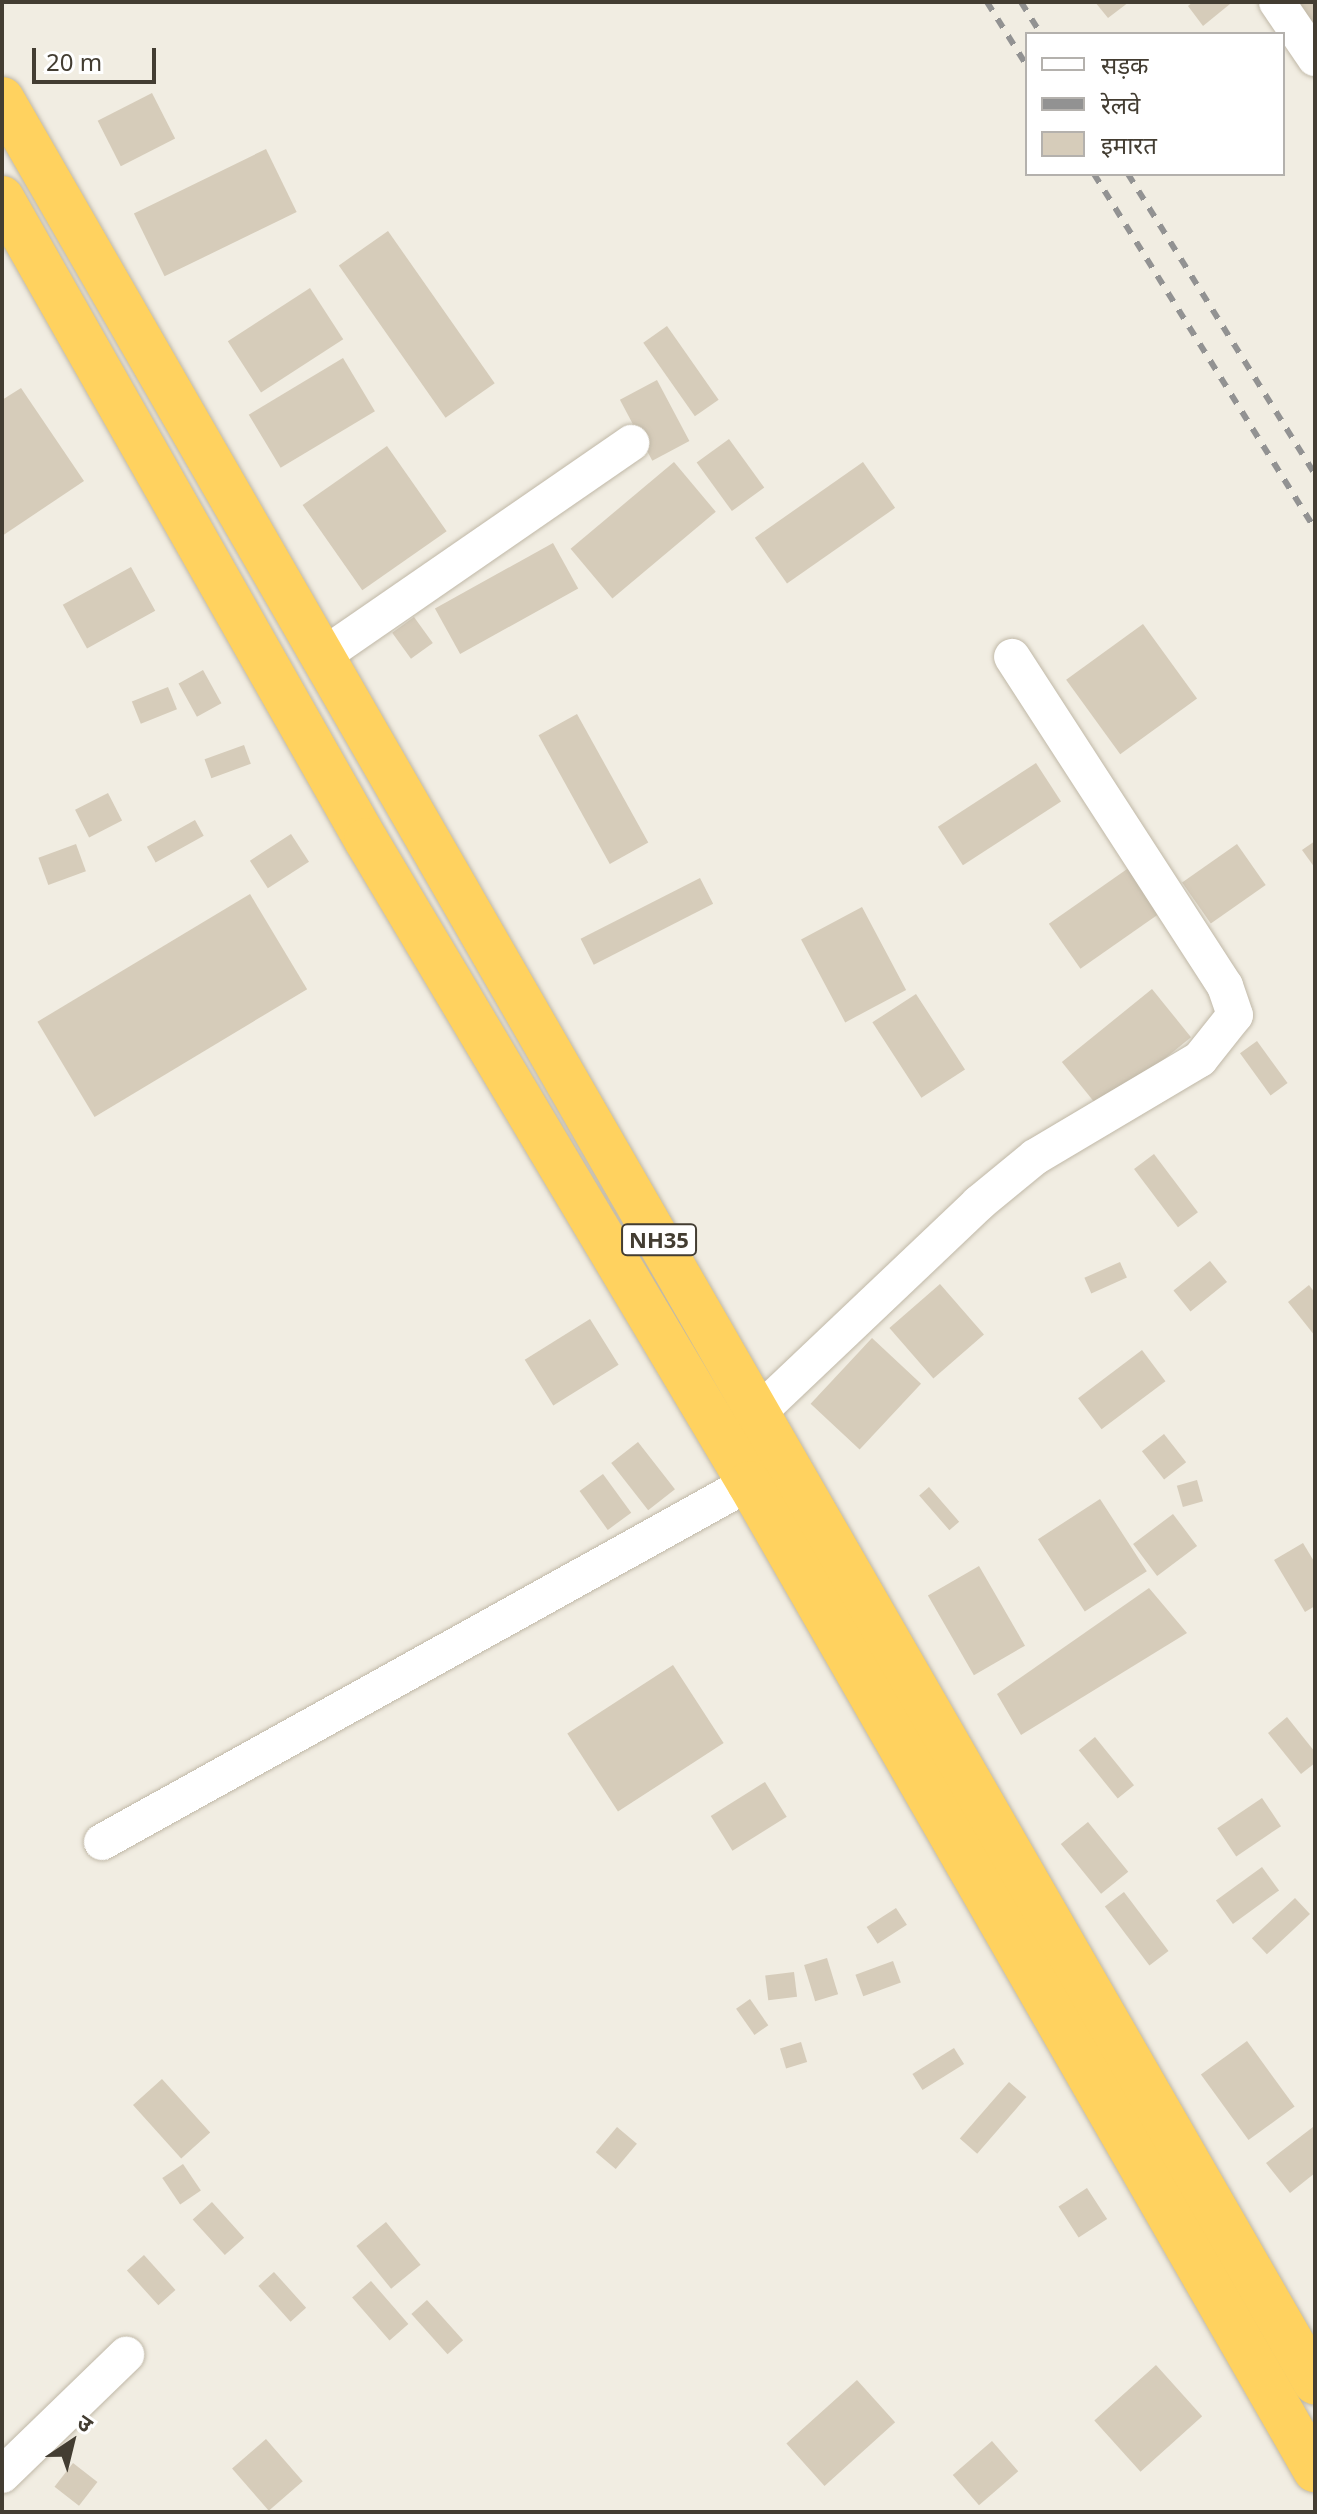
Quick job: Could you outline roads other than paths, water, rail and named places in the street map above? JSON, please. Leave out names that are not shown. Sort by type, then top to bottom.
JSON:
[{"type":"highway","name":"NH35","points":[[2,99],[1315,2382]]},
{"type":"highway","name":"NH35","points":[[2,198],[374,853],[749,1483],[1315,2470]]},
{"type":"street","points":[[1277,2],[1315,58]]},
{"type":"street","points":[[321,657],[631,443]]},
{"type":"street","points":[[759,1412],[979,1203],[1035,1157],[1200,1059],[1235,1015],[1225,986],[1012,657]]},
{"type":"street","points":[[102,1842],[749,1483]]},
{"type":"street","points":[[2,2475],[126,2355]]},
{"type":"railway","points":[[987,2],[1025,63]]},
{"type":"railway","points":[[1021,2],[1040,32]]},
{"type":"railway","points":[[1095,176],[1315,529]]},
{"type":"railway","points":[[1129,176],[1315,475]]}]
